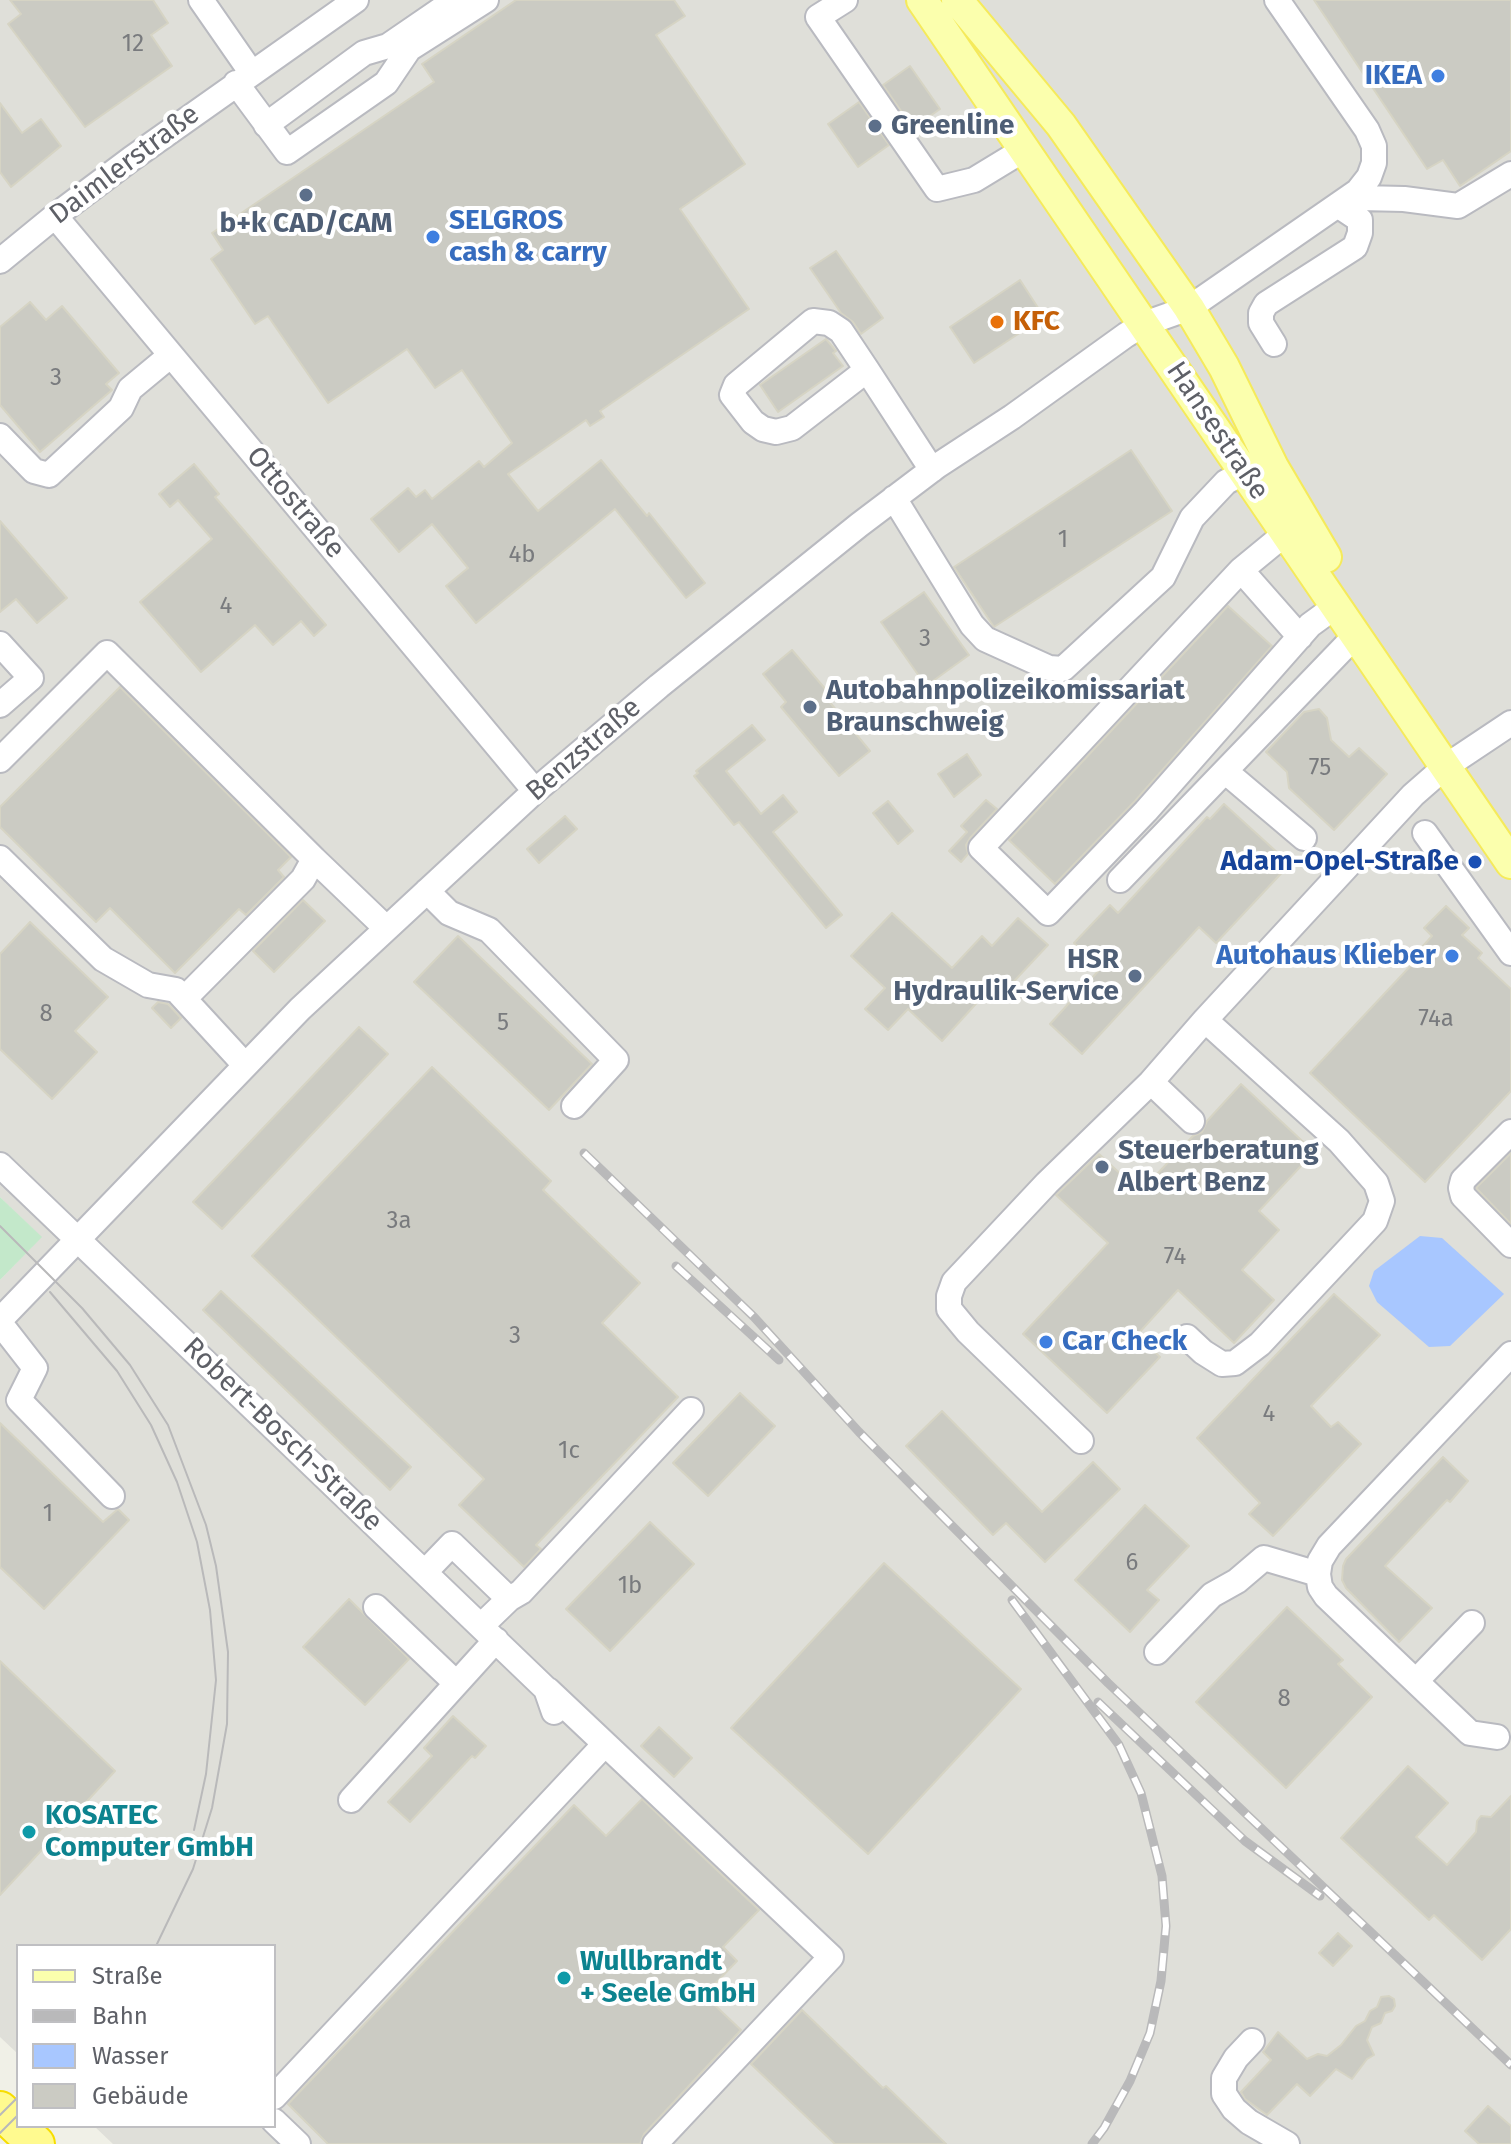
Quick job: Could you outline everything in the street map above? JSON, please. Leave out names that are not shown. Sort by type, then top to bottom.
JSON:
[{"type":"highway","points":[[0,2110],[16,2125]]},
{"type":"highway","points":[[19,2128],[36,2144]]},
{"type":"main road","name":"Hansestraße","points":[[922,0],[1356,635],[1454,761],[1511,826]]},
{"type":"main road","name":"Hansestraße","points":[[957,0],[1061,125],[1189,308],[1224,367],[1273,467],[1315,542],[1454,761],[1511,863]]},
{"type":"street","points":[[201,0],[244,77],[266,125],[287,152],[386,83],[409,49],[486,0]]},
{"type":"street","name":"Daimlerstraße","points":[[0,261],[55,216],[244,77],[356,0]]},
{"type":"street","points":[[266,125],[364,53],[388,46],[455,0]]},
{"type":"street","points":[[845,0],[818,17],[937,189],[974,180],[1025,149]]},
{"type":"street","points":[[1277,0],[1367,130],[1374,146],[1374,163],[1369,177],[1358,191],[1339,206]]},
{"type":"street","points":[[1339,206],[1360,198],[1404,199],[1458,206],[1511,174]]},
{"type":"street","points":[[1274,344],[1261,323],[1261,313],[1266,304],[1355,247],[1360,220],[1339,206]]},
{"type":"street","name":"Benzstraße","points":[[4,1309],[78,1239],[300,1009],[535,791],[671,675],[932,470],[1144,324],[1189,308],[1339,206]]},
{"type":"street","name":"Ottostraße","points":[[55,216],[535,791]]},
{"type":"street","points":[[867,370],[792,428],[776,432],[763,429],[753,422],[732,395],[736,385],[813,321],[829,323],[841,331],[867,370],[932,470]]},
{"type":"street","points":[[0,436],[34,471],[49,475],[121,408],[130,389],[171,355]]},
{"type":"street","points":[[894,498],[972,625],[985,639],[1049,668],[1063,669],[1163,577],[1192,518],[1226,482],[1245,472]]},
{"type":"street","points":[[1286,533],[1241,570],[981,848],[1048,913],[1146,811],[1310,625],[1336,606]]},
{"type":"street","points":[[1241,570],[1300,637]]},
{"type":"street","points":[[1120,880],[1356,635]]},
{"type":"street","points":[[0,644],[31,678],[0,705]]},
{"type":"street","points":[[0,760],[107,653],[386,928]]},
{"type":"street","points":[[1081,1441],[968,1332],[949,1309],[954,1282],[1047,1183],[1151,1082],[1413,795],[1454,761],[1511,723]]},
{"type":"street","points":[[1226,772],[1304,838]]},
{"type":"street","points":[[1425,833],[1511,953]]},
{"type":"street","points":[[0,858],[103,959],[148,985],[176,990],[245,1065]]},
{"type":"street","points":[[185,998],[303,879],[314,859]]},
{"type":"street","points":[[427,891],[449,913],[489,930],[616,1060],[574,1106]]},
{"type":"street","points":[[1187,1337],[1222,1364],[1235,1363],[1260,1344],[1375,1221],[1382,1201],[1376,1183],[1339,1141],[1205,1020]]},
{"type":"street","points":[[1151,1082],[1192,1121]]},
{"type":"street","points":[[1511,1132],[1463,1180],[1461,1188],[1463,1196],[1511,1245]]},
{"type":"street","name":"Robert-Bosch-Straße","points":[[0,1165],[488,1633],[550,1700],[605,1744],[831,1957],[655,2144]]},
{"type":"street","points":[[4,1309],[35,1368],[19,1400],[112,1496]]},
{"type":"street","points":[[1497,1737],[1470,1733],[1326,1596],[1320,1587],[1318,1574],[1320,1561],[1329,1546],[1511,1354]]},
{"type":"street","points":[[351,1800],[456,1683],[509,1599],[521,1592],[691,1410]]},
{"type":"street","points":[[425,1572],[452,1544],[509,1599]]},
{"type":"street","points":[[1157,1652],[1212,1595],[1237,1581],[1264,1558],[1318,1574]]},
{"type":"street","points":[[376,1607],[456,1683]]},
{"type":"street","points":[[1416,1681],[1472,1623]]},
{"type":"street","points":[[276,2095],[605,1744]]},
{"type":"street","points":[[1252,2041],[1236,2058],[1224,2078],[1224,2094],[1234,2109],[1249,2122],[1287,2144]]},
{"type":"street","points":[[276,2123],[298,2144]]},
{"type":"shaded area","points":[[0,0],[1511,0],[1511,2144],[113,2144],[96,2128],[276,2128],[276,1944],[16,1944],[16,2052],[0,2037],[0,1280],[41,1237],[0,1197]]},
{"type":"green space","points":[[0,1197],[42,1237],[0,1280]]},
{"type":"water","points":[[1420,1236],[1442,1238],[1504,1294],[1450,1346],[1429,1347],[1377,1302],[1369,1286],[1374,1271]]},
{"type":"building","points":[[10,0],[153,0],[168,23],[151,35],[172,66],[85,127],[8,24],[21,14]]},
{"type":"building","name":"SELGROS cash & carry","points":[[516,0],[674,0],[685,16],[656,35],[745,164],[680,209],[749,309],[600,411],[604,417],[590,426],[586,420],[508,474],[538,511],[601,460],[647,516],[649,513],[705,583],[686,598],[615,509],[476,623],[446,586],[468,568],[432,524],[399,552],[371,519],[408,488],[416,497],[425,490],[432,499],[479,461],[484,467],[512,443],[462,370],[435,388],[407,349],[328,403],[268,316],[255,324],[211,259],[223,250],[212,233],[434,82],[422,64]]},
{"type":"building","name":"IKEA","points":[[1314,0],[1511,0],[1511,151],[1460,186],[1443,160],[1427,169]]},
{"type":"building","points":[[910,66],[940,109],[913,128],[883,85]]},
{"type":"building","points":[[859,102],[889,145],[858,167],[828,124]]},
{"type":"building","points":[[0,103],[22,133],[41,119],[61,146],[11,187],[0,172]]},
{"type":"building","points":[[836,251],[883,318],[861,334],[853,322],[841,313],[810,268]]},
{"type":"building","name":"KFC","points":[[1020,280],[1044,317],[974,363],[950,327]]},
{"type":"building","points":[[30,302],[46,320],[62,306],[119,373],[106,384],[112,390],[40,452],[0,405],[0,327]]},
{"type":"building","points":[[826,339],[843,366],[778,412],[760,385]]},
{"type":"building","points":[[1131,450],[1172,511],[994,627],[954,567]]},
{"type":"building","points":[[194,464],[219,494],[215,497],[326,625],[314,636],[301,621],[273,645],[255,625],[201,672],[140,602],[212,539],[178,500],[170,507],[159,494]]},
{"type":"building","points":[[0,521],[67,598],[37,623],[16,599],[0,612]]},
{"type":"building","points":[[924,592],[969,655],[926,686],[881,622]]},
{"type":"building","points":[[1228,606],[1272,646],[1135,801],[1055,884],[1009,840]]},
{"type":"building","points":[[792,650],[827,691],[823,694],[870,751],[839,776],[781,707],[786,702],[763,674]]},
{"type":"building","points":[[120,687],[291,857],[278,870],[284,877],[246,915],[239,909],[175,973],[110,908],[96,922],[0,827],[0,807]]},
{"type":"building","points":[[1319,709],[1327,718],[1331,740],[1349,757],[1359,748],[1387,774],[1334,830],[1289,788],[1287,772],[1266,752],[1304,712]]},
{"type":"building","points":[[752,725],[765,740],[726,771],[761,814],[783,795],[797,812],[773,832],[842,915],[826,928],[739,822],[734,825],[694,776],[698,773],[696,771]]},
{"type":"building","points":[[967,754],[981,775],[954,797],[938,774]]},
{"type":"building","points":[[986,800],[997,809],[970,838],[966,845],[968,854],[961,862],[949,851],[967,832],[961,826]]},
{"type":"building","points":[[888,801],[913,831],[898,844],[873,813]]},
{"type":"building","points":[[1224,804],[1290,864],[1216,943],[1199,927],[1082,1054],[1050,1024],[1101,968],[1074,943],[1110,905],[1118,913],[1207,817],[1210,819]]},
{"type":"building","points":[[565,816],[577,829],[539,863],[527,849]]},
{"type":"building","points":[[303,900],[325,921],[274,972],[253,951]]},
{"type":"building","points":[[1446,906],[1469,928],[1462,935],[1482,953],[1478,958],[1511,989],[1511,1091],[1425,1182],[1310,1073],[1416,960],[1413,957],[1432,936],[1424,928]]},
{"type":"building","points":[[892,913],[952,968],[982,936],[992,946],[1018,918],[1048,945],[1003,993],[994,984],[942,1041],[908,1009],[888,1030],[865,1009],[885,988],[851,956]]},
{"type":"building","points":[[30,922],[108,997],[75,1031],[97,1052],[52,1099],[0,1049],[0,954]]},
{"type":"building","points":[[458,936],[592,1064],[549,1110],[414,982]]},
{"type":"building","points":[[158,1002],[168,1004],[181,1018],[171,1028],[152,1008]]},
{"type":"building","points":[[359,1027],[388,1054],[222,1229],[193,1202]]},
{"type":"building","points":[[432,1067],[551,1181],[543,1190],[640,1283],[602,1323],[678,1397],[536,1545],[541,1549],[524,1567],[459,1505],[484,1479],[252,1256]]},
{"type":"building","points":[[1241,1084],[1314,1152],[1259,1211],[1279,1230],[1242,1270],[1274,1300],[1234,1343],[1178,1290],[1137,1335],[1160,1357],[1107,1413],[1023,1334],[1108,1243],[1056,1195],[1099,1154],[1140,1192],[1193,1136],[1202,1132],[1207,1121]]},
{"type":"building","points":[[1511,1153],[1511,1224],[1476,1188]]},
{"type":"building","points":[[221,1291],[411,1467],[390,1490],[203,1310]]},
{"type":"building","points":[[1334,1294],[1380,1335],[1311,1406],[1331,1427],[1338,1422],[1361,1444],[1273,1536],[1249,1514],[1260,1503],[1197,1438]]},
{"type":"building","points":[[740,1393],[775,1426],[708,1496],[673,1463]]},
{"type":"building","points":[[942,1411],[1042,1512],[1093,1462],[1120,1489],[1045,1562],[1006,1523],[993,1535],[906,1446]]},
{"type":"building","points":[[0,1423],[103,1522],[118,1509],[129,1520],[44,1609],[0,1567]]},
{"type":"building","points":[[1443,1457],[1468,1481],[1385,1566],[1432,1608],[1399,1642],[1346,1588],[1342,1580],[1343,1566],[1346,1559]]},
{"type":"building","points":[[1145,1505],[1189,1546],[1147,1590],[1159,1600],[1130,1632],[1075,1580]]},
{"type":"building","points":[[650,1522],[694,1564],[610,1651],[566,1609]]},
{"type":"building","points":[[884,1563],[1021,1689],[868,1854],[731,1728]]},
{"type":"building","points":[[349,1599],[409,1659],[365,1705],[303,1647]]},
{"type":"building","points":[[1287,1607],[1343,1660],[1338,1664],[1372,1697],[1286,1788],[1196,1702]]},
{"type":"building","name":"KOSATEC Computer GmbH","points":[[0,1661],[115,1771],[0,1895]]},
{"type":"building","points":[[453,1716],[486,1746],[475,1758],[472,1756],[410,1822],[388,1802],[432,1756],[424,1748]]},
{"type":"building","points":[[659,1727],[692,1758],[674,1777],[641,1746]]},
{"type":"building","points":[[1408,1766],[1448,1803],[1416,1837],[1447,1865],[1476,1832],[1481,1816],[1491,1817],[1511,1796],[1511,1929],[1482,1960],[1434,1915],[1429,1920],[1341,1838]]},
{"type":"building","name":"Wullbrandt + Seele GmbH","points":[[642,1799],[759,1910],[723,1947],[737,1961],[704,1995],[741,2030],[644,2134],[640,2144],[328,2144],[288,2104],[574,1805],[606,1836]]},
{"type":"building","points":[[1338,1933],[1352,1946],[1333,1966],[1319,1953]]},
{"type":"building","points":[[1381,1997],[1394,1999],[1395,2006],[1385,2013],[1381,2023],[1372,2027],[1367,2040],[1374,2055],[1367,2059],[1352,2079],[1336,2069],[1310,2096],[1297,2084],[1267,2115],[1245,2099],[1241,2092],[1271,2060],[1263,2052],[1278,2032],[1307,2059],[1318,2054],[1327,2056],[1341,2045],[1356,2026],[1365,2021]]},
{"type":"building","points":[[802,2010],[946,2144],[835,2144],[751,2064]]},
{"type":"building","points":[[1488,2106],[1511,2126],[1511,2144],[1479,2144],[1465,2131]]},
{"type":"tram line","points":[[0,1226],[82,1308],[130,1365],[168,1425],[206,1525],[216,1566],[228,1652],[227,1724],[212,1808],[193,1869],[157,1944]]},
{"type":"tram line","points":[[50,1292],[117,1371],[151,1425],[177,1482],[197,1542],[210,1610],[216,1680],[206,1774],[194,1830]]},
{"type":"tram line","points":[[0,2115],[16,2099]]},
{"type":"tram line","points":[[0,2133],[16,2117]]},
{"type":"railway","points":[[584,1153],[754,1317],[859,1432],[1108,1683],[1511,2065]]},
{"type":"railway","points":[[676,1266],[779,1360]]},
{"type":"railway","points":[[1012,1600],[1119,1745],[1141,1793],[1162,1876],[1166,1926],[1161,1981],[1150,2033],[1130,2081],[1092,2144]]},
{"type":"railway","points":[[1098,1702],[1245,1841],[1320,1896]]},
{"type":"place","name":"IKEA","points":[[1438,76]]},
{"type":"place","name":"Greenline","points":[[875,126]]},
{"type":"place","name":"b+k CAD/CAM","points":[[306,195]]},
{"type":"place","name":"SELGROS cash & carry","points":[[433,237]]},
{"type":"place","name":"KFC","points":[[997,322]]},
{"type":"place","name":"Autobahnpolizeikomissariat Braunschweig","points":[[810,707]]},
{"type":"place","name":"Adam-Opel-Straße","points":[[1475,862]]},
{"type":"place","name":"Autohaus Klieber","points":[[1452,956]]},
{"type":"place","name":"HSR Hydraulik-Service","points":[[1135,976]]},
{"type":"place","name":"Steuerberatung Albert Benz","points":[[1102,1167]]},
{"type":"place","name":"Car Check","points":[[1046,1342]]},
{"type":"place","name":"KOSATEC Computer GmbH","points":[[29,1832]]},
{"type":"place","name":"Wullbrandt + Seele GmbH","points":[[564,1978]]}]
